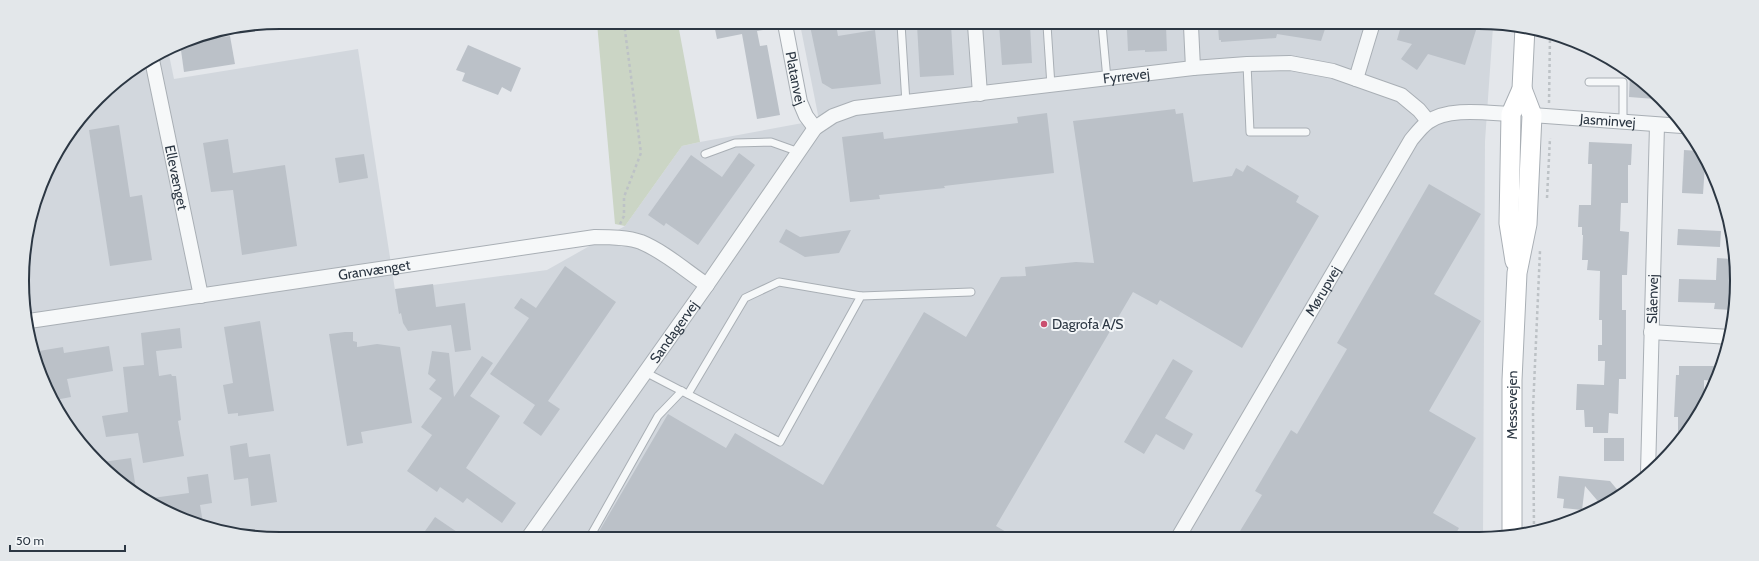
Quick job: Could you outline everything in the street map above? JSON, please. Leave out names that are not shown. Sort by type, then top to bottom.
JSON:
[{"type":"main road","name":"Messevejen","points":[[1517,273],[1509,223],[1511,114],[1522,88],[1526,34]]},
{"type":"main road","name":"Messevejen","points":[[1512,530],[1512,380],[1517,273],[1527,224],[1541,116],[1522,88]]},
{"type":"main road","points":[[1511,114],[1541,116]]},
{"type":"street","name":"Platanvej","points":[[786,29],[800,102],[806,116],[815,128]]},
{"type":"street","points":[[975,29],[980,94]]},
{"type":"street","points":[[1191,29],[1193,68]]},
{"type":"street","points":[[1356,79],[1371,29]]},
{"type":"street","name":"Fyrrevej","points":[[815,128],[833,116],[855,108],[1193,68],[1247,64],[1290,63],[1333,71],[1401,95],[1419,110],[1428,121]]},
{"type":"street","name":"Ellevænget","points":[[153,64],[201,296]]},
{"type":"street","name":"Mørupvej","points":[[1181,532],[1411,140],[1428,121],[1444,114],[1511,114]]},
{"type":"street","name":"Jasminvej","points":[[1541,116],[1656,125],[1675,123]]},
{"type":"street","name":"Slåenvej","points":[[1648,466],[1656,125]]},
{"type":"street","name":"Sandagervej","points":[[532,532],[707,285],[815,128]]},
{"type":"street","name":"Granvænget","points":[[32,321],[595,237],[614,237],[641,242],[664,254],[707,285]]},
{"type":"street","points":[[1651,332],[1723,337]]},
{"type":"lane","points":[[901,29],[906,103]]},
{"type":"lane","points":[[1047,29],[1051,86]]},
{"type":"lane","points":[[1102,29],[1106,79]]},
{"type":"lane","points":[[1247,64],[1250,132],[1306,132]]},
{"type":"lane","points":[[1589,82],[1624,82],[1623,122]]},
{"type":"lane","points":[[705,154],[735,143],[771,142],[799,152]]},
{"type":"lane","points":[[593,532],[658,416],[685,392],[745,298],[779,282],[861,296],[971,292]]},
{"type":"lane","points":[[646,372],[780,442],[861,296]]},
{"type":"path","points":[[614,237],[624,216],[624,197],[642,153],[625,29]]},
{"type":"path","points":[[1546,202],[1550,153],[1541,116],[1548,79],[1550,40]]},
{"type":"path","points":[[1534,526],[1533,409],[1540,245]]},
{"type":"shaded area","points":[[801,29],[1493,30],[1485,141],[1483,532],[280,532],[248,530],[215,523],[184,513],[141,490],[127,480],[91,446],[71,420],[55,392],[42,361],[31,313],[29,280],[31,248],[34,231],[48,184],[71,141],[91,115],[127,81],[169,55],[174,79],[358,49],[395,290],[547,270],[625,226],[682,146],[819,120]]},
{"type":"green space","points":[[598,29],[679,29],[700,142],[682,146],[625,226],[615,224]]},
{"type":"building","points":[[715,29],[763,29],[757,31],[760,46],[767,45],[780,115],[757,119],[742,34],[717,39]]},
{"type":"building","points":[[811,29],[837,29],[838,36],[875,30],[881,84],[832,89],[822,83]]},
{"type":"building","points":[[917,29],[951,29],[954,75],[920,77]]},
{"type":"building","points":[[999,29],[1030,29],[1032,63],[1002,65]]},
{"type":"building","points":[[1127,29],[1166,29],[1167,51],[1128,51]]},
{"type":"building","points":[[1218,29],[1325,29],[1321,41],[1277,34],[1276,38],[1221,42],[1221,40],[1219,40]]},
{"type":"building","points":[[1400,29],[1476,29],[1465,65],[1428,54],[1417,70],[1401,59],[1412,44],[1397,40]]},
{"type":"building","points":[[230,36],[235,64],[184,72],[181,49],[214,38]]},
{"type":"building","points":[[468,45],[521,68],[511,92],[502,87],[498,95],[462,81],[465,73],[456,70]]},
{"type":"building","points":[[1630,79],[1652,99],[1629,97]]},
{"type":"building","name":"Dagrofa A/S","points":[[1175,109],[1176,114],[1183,113],[1193,182],[1232,176],[1236,168],[1243,172],[1247,165],[1299,196],[1296,202],[1319,216],[1242,348],[1160,300],[1157,305],[1133,292],[996,526],[1006,532],[599,532],[668,414],[726,448],[735,433],[823,485],[924,312],[966,337],[1001,277],[1026,276],[1025,267],[1076,262],[1094,263],[1073,121]]},
{"type":"building","points":[[1047,113],[1054,173],[944,186],[945,188],[879,195],[880,199],[850,202],[842,137],[883,132],[884,139],[1018,123],[1017,117]]},
{"type":"building","points":[[119,125],[130,197],[142,195],[152,260],[110,266],[89,130]]},
{"type":"building","points":[[228,139],[233,173],[285,165],[297,246],[242,255],[233,190],[211,192],[203,143]]},
{"type":"building","points":[[1589,142],[1632,144],[1631,165],[1628,165],[1628,203],[1621,203],[1620,231],[1629,232],[1627,275],[1622,275],[1622,310],[1626,310],[1626,379],[1619,379],[1618,414],[1609,413],[1608,433],[1593,433],[1593,427],[1585,427],[1584,410],[1576,410],[1577,384],[1604,385],[1605,361],[1598,361],[1598,345],[1602,345],[1602,320],[1599,320],[1600,271],[1587,270],[1588,260],[1582,260],[1583,235],[1582,227],[1578,227],[1579,205],[1591,205],[1592,164],[1588,164]]},
{"type":"building","points":[[1684,150],[1694,151],[1705,170],[1703,194],[1682,193]]},
{"type":"building","points":[[739,153],[755,165],[698,245],[666,223],[664,226],[648,215],[691,155],[722,177]]},
{"type":"building","points":[[364,154],[368,178],[339,183],[335,158]]},
{"type":"building","points":[[1429,184],[1481,214],[1434,294],[1481,321],[1429,411],[1476,438],[1433,513],[1459,528],[1457,532],[1239,532],[1262,495],[1255,491],[1291,430],[1297,434],[1347,349],[1337,343]]},
{"type":"building","points":[[786,229],[800,237],[851,230],[839,253],[805,257],[779,242]]},
{"type":"building","points":[[1678,229],[1721,231],[1720,247],[1677,245]]},
{"type":"building","points":[[1717,258],[1729,259],[1730,280],[1728,310],[1714,309],[1715,303],[1678,302],[1679,279],[1716,280]]},
{"type":"building","points":[[565,266],[616,302],[548,401],[560,409],[541,436],[523,423],[535,405],[490,374],[529,318],[514,308],[521,298],[536,308]]},
{"type":"building","points":[[433,284],[436,307],[465,303],[471,350],[455,352],[451,325],[408,331],[403,323],[401,313],[399,314],[395,289]]},
{"type":"building","points":[[260,321],[274,411],[238,416],[238,413],[228,414],[223,385],[233,383],[224,327]]},
{"type":"building","points":[[180,328],[182,348],[156,351],[159,376],[171,374],[172,376],[176,376],[181,420],[178,421],[184,456],[143,463],[138,433],[106,437],[102,416],[128,412],[123,367],[144,365],[141,333]]},
{"type":"building","points":[[353,332],[353,341],[357,342],[357,347],[377,344],[400,347],[412,423],[361,432],[363,443],[347,446],[329,334]]},
{"type":"building","points":[[109,346],[113,371],[67,379],[71,397],[59,399],[48,377],[39,351],[63,347],[64,353]]},
{"type":"building","points":[[432,351],[449,353],[454,397],[482,356],[493,363],[470,396],[500,416],[466,468],[516,503],[502,523],[467,498],[463,503],[440,487],[437,492],[407,471],[432,435],[421,427],[442,398],[429,389],[436,380],[428,374]]},
{"type":"building","points":[[1173,359],[1193,371],[1165,418],[1193,434],[1184,450],[1156,434],[1144,454],[1124,442]]},
{"type":"building","points":[[1679,366],[1715,366],[1709,381],[1704,380],[1704,392],[1678,434],[1678,417],[1674,417],[1676,375],[1679,375]]},
{"type":"building","points":[[1604,438],[1624,438],[1624,461],[1604,461]]},
{"type":"building","points":[[247,443],[249,457],[270,454],[277,502],[251,506],[248,478],[234,480],[230,446]]},
{"type":"building","points":[[131,458],[136,486],[115,470],[106,462]]},
{"type":"building","points":[[208,474],[212,503],[200,505],[202,520],[184,513],[154,498],[189,493],[187,477]]},
{"type":"building","points":[[1559,476],[1610,481],[1618,490],[1598,501],[1585,486],[1582,510],[1563,508],[1564,499],[1557,498]]},
{"type":"building","points":[[435,517],[457,532],[424,532]]},
{"type":"place","name":"Dagrofa A/S","points":[[1044,324]]}]
